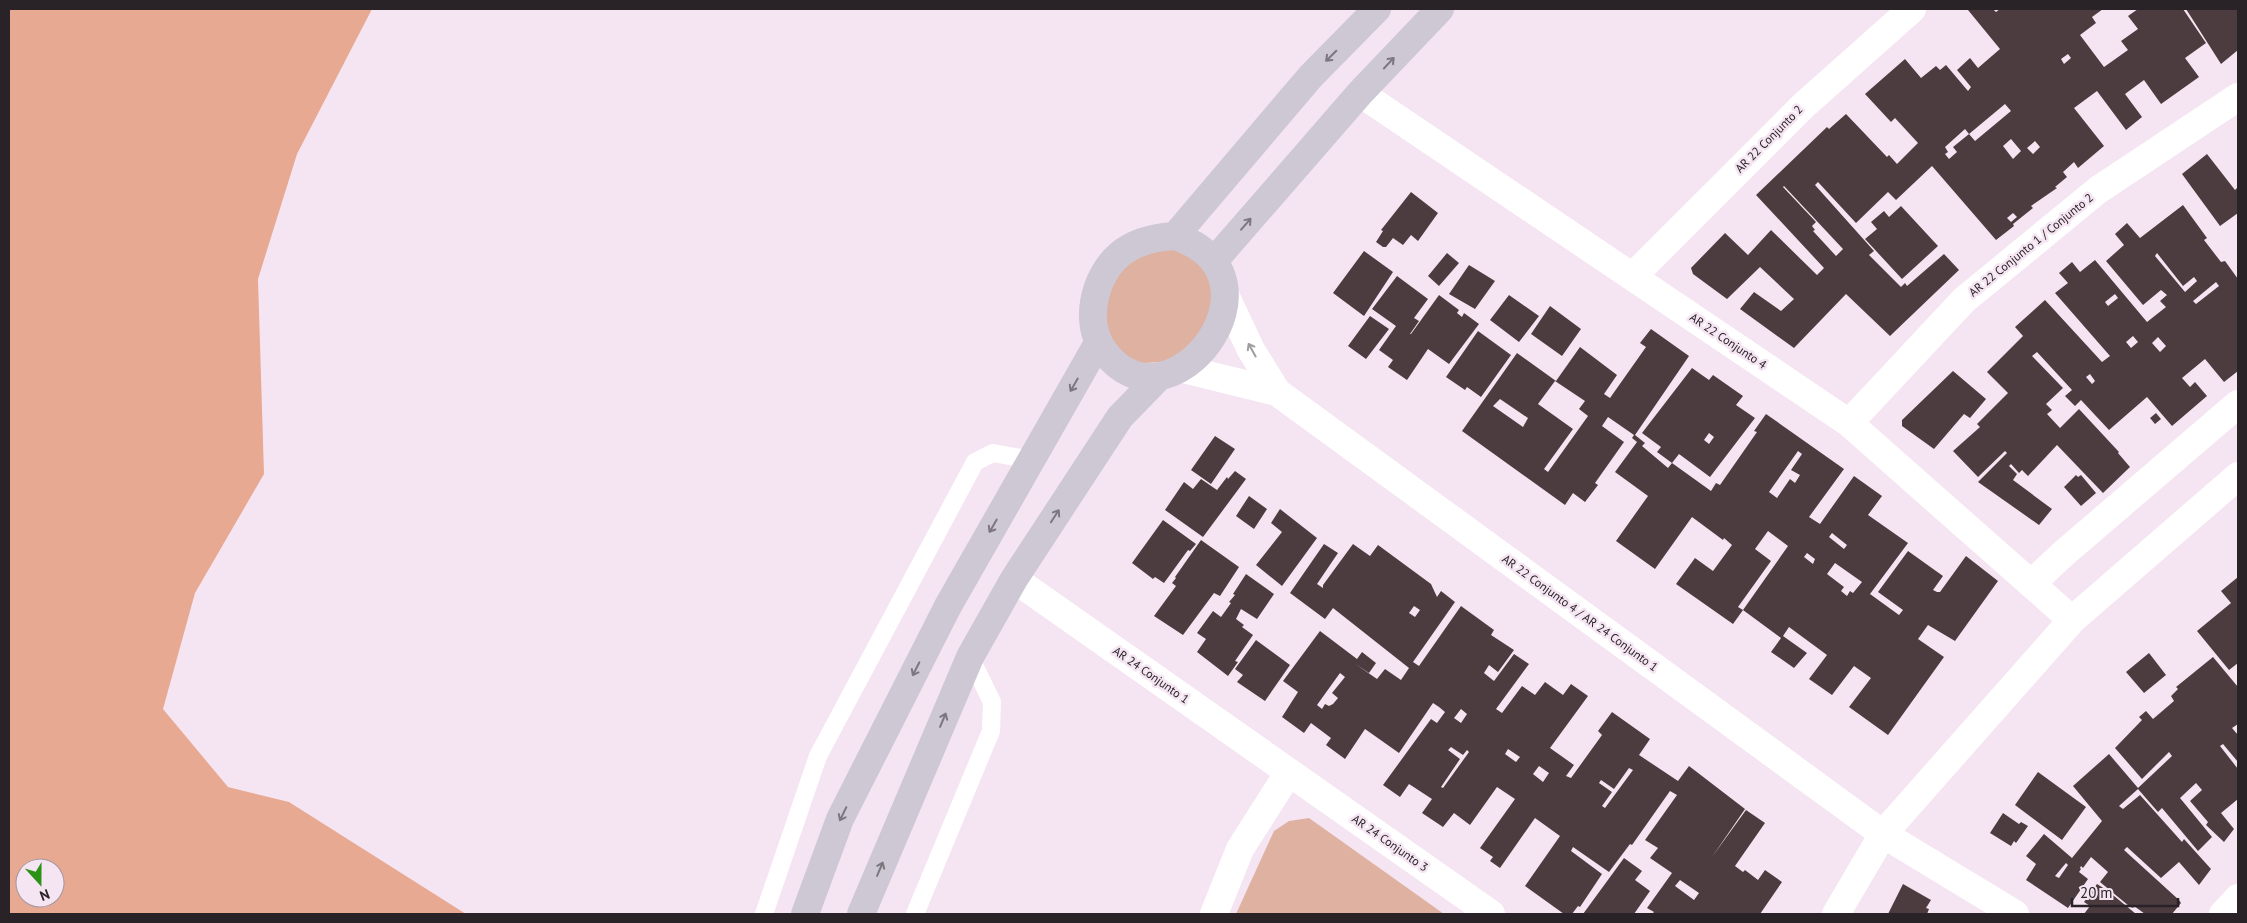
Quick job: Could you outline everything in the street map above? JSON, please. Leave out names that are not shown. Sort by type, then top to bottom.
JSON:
[{"type":"street","points":[[1175,236],[1311,76],[1377,9]]},
{"type":"street","points":[[1214,261],[1360,93],[1440,9]]},
{"type":"street","name":"AR 22 Conjunto 2","points":[[1633,276],[1803,106],[1912,9]]},
{"type":"street","name":"AR 22 Conjunto 4","points":[[1360,93],[1849,423],[2072,620]]},
{"type":"street","name":"AR 22 Conjunto 1 / Conjunto 2","points":[[1849,423],[1964,300],[2098,190],[2238,97]]},
{"type":"street","points":[[1160,236],[1175,236],[1186,239],[1202,248],[1214,261],[1222,276],[1226,297],[1251,350],[1277,392],[1171,372],[1144,376],[1124,372],[1113,364],[1098,343],[1093,325],[1093,308],[1098,288],[1106,269],[1120,254],[1139,243],[1160,236]]},
{"type":"street","points":[[861,914],[970,657],[1014,579],[1120,417],[1171,372],[1204,351],[1215,334],[1222,316],[1226,297]]},
{"type":"street","points":[[805,914],[840,819],[948,606],[1098,343]]},
{"type":"street","name":"AR 22 Conjunto 4 / AR 24 Conjunto 1","points":[[1277,392],[1883,834],[2015,914]]},
{"type":"street","points":[[2031,584],[2070,548],[2238,404]]},
{"type":"street","points":[[1836,914],[1883,834],[2072,620],[2238,476]]},
{"type":"street","name":"AR 24 Conjunto 1","points":[[1014,579],[1289,772]]},
{"type":"street","points":[[1214,914],[1240,849],[1289,772]]},
{"type":"street","name":"AR 24 Conjunto 3","points":[[1289,772],[1491,914]]},
{"type":"street","points":[[2223,914],[2238,898]]},
{"type":"lane","points":[[764,914],[818,756],[974,462],[993,453],[1031,460]]},
{"type":"lane","points":[[915,914],[991,731],[992,702],[970,657]]},
{"type":"shaded area","points":[[9,9],[372,9],[297,154],[258,279],[264,474],[195,593],[163,709],[228,787],[289,802],[466,914],[9,914]]},
{"type":"shaded area","points":[[1162,244],[1208,266],[1214,314],[1179,361],[1127,364],[1101,325],[1114,273]]},
{"type":"shaded area","points":[[1309,818],[1444,914],[1236,914],[1274,831],[1289,821]]},
{"type":"building","points":[[1993,9],[1996,12],[2000,9],[2103,9],[2092,17],[2096,23],[2080,35],[2104,67],[2128,50],[2121,41],[2138,29],[2128,16],[2138,9],[2183,9],[2206,43],[2185,58],[2199,77],[2161,104],[2144,80],[2125,94],[2142,117],[2126,130],[2097,91],[2074,108],[2104,146],[2078,168],[2074,162],[2063,172],[2067,177],[2055,187],[2057,188],[2031,206],[2033,208],[1996,240],[1932,166],[1896,200],[1888,192],[1856,223],[1818,182],[1815,185],[1874,251],[1869,255],[1901,287],[1905,283],[1907,286],[1944,254],[1959,270],[1890,336],[1846,294],[1794,348],[1740,309],[1754,292],[1781,311],[1794,299],[1760,267],[1727,299],[1693,274],[1691,268],[1725,233],[1748,255],[1771,230],[1817,275],[1824,268],[1756,195],[1827,127],[1829,129],[1846,114],[1887,157],[1889,155],[1897,164],[1918,143],[1895,118],[1891,122],[1865,94],[1905,59],[1921,78],[1936,66],[1940,70],[1946,65],[1968,91],[1971,87],[1957,70],[1970,58],[1978,68],[2000,49],[1968,10]],"holes":[[[2068,54],[2071,58],[2064,64],[2061,59]],[[2005,104],[2011,111],[1975,141],[1969,134]],[[1965,129],[1969,134],[1953,147],[1957,152],[1949,159],[1945,154],[1948,152],[1945,147]],[[2011,139],[2021,151],[2013,159],[2003,146]],[[2035,141],[2040,147],[2033,154],[2027,148]],[[1784,186],[1843,249],[1836,256],[1813,231],[1815,230],[1812,226],[1816,222],[1783,187]],[[2013,213],[2017,217],[2011,222],[2007,218]]]},
{"type":"building","points":[[2186,9],[2238,9],[2238,50],[2221,64]]},
{"type":"building","points":[[2207,154],[2235,190],[2238,187],[2238,213],[2220,226],[2182,174]]},
{"type":"building","points":[[1411,192],[1438,213],[1418,241],[1411,235],[1403,245],[1393,238],[1386,247],[1383,247],[1376,242],[1383,231],[1381,230]]},
{"type":"building","points":[[2183,205],[2207,238],[2204,240],[2221,262],[2225,261],[2238,279],[2238,371],[2224,382],[2205,359],[2182,378],[2190,387],[2195,382],[2207,396],[2172,426],[2147,397],[2109,430],[2081,400],[2075,406],[2065,396],[2072,390],[2037,352],[2032,356],[2063,388],[2046,404],[2052,410],[2047,414],[2060,428],[2079,409],[2119,452],[2130,467],[2103,493],[2057,445],[2028,476],[2022,470],[2019,473],[2011,464],[2009,466],[2017,474],[2013,480],[2052,509],[2039,525],[1978,482],[2007,453],[2005,451],[1978,477],[1953,451],[1980,427],[1977,424],[2008,393],[1987,372],[2023,336],[2015,327],[2045,300],[2102,362],[2110,356],[2055,293],[2068,283],[2059,273],[2072,262],[2080,272],[2095,260],[2147,322],[2166,307],[2160,301],[2167,295],[2161,290],[2143,305],[2106,261],[2124,245],[2115,234],[2127,223],[2140,238]],"holes":[[[2157,253],[2183,286],[2194,277],[2197,281],[2185,292],[2155,256]],[[2216,282],[2219,286],[2196,304],[2193,301]],[[2115,294],[2118,298],[2108,306],[2105,302]],[[2133,336],[2138,342],[2131,348],[2126,342]],[[2158,337],[2166,346],[2160,352],[2152,343]],[[2090,374],[2095,381],[2092,384],[2086,377]]]},
{"type":"building","points":[[1901,206],[1938,246],[1902,279],[1865,239],[1877,229],[1871,222],[1884,211],[1889,217]]},
{"type":"building","points":[[1364,251],[1393,272],[1364,316],[1333,293]]},
{"type":"building","points":[[1447,253],[1459,263],[1439,286],[1428,276]]},
{"type":"building","points":[[1469,265],[1495,281],[1475,309],[1449,294]]},
{"type":"building","points":[[1397,276],[1428,299],[1414,318],[1419,321],[1410,334],[1439,295],[1459,310],[1457,313],[1462,317],[1464,313],[1479,324],[1449,364],[1428,349],[1407,380],[1388,367],[1393,360],[1379,350],[1396,326],[1372,309]]},
{"type":"building","points":[[1509,295],[1539,316],[1519,342],[1490,320]]},
{"type":"building","points":[[1550,306],[1581,329],[1562,356],[1531,334]]},
{"type":"building","points":[[1370,316],[1389,329],[1366,359],[1348,346]]},
{"type":"building","points":[[1651,329],[1689,356],[1635,435],[1645,443],[1642,446],[1668,468],[1672,463],[1711,491],[1716,483],[1720,485],[1757,432],[1754,431],[1766,414],[1844,469],[1809,517],[1820,524],[1854,476],[1882,496],[1868,515],[1908,543],[1870,594],[1899,615],[1903,610],[1878,592],[1908,551],[1943,576],[1933,590],[1937,592],[1940,592],[1966,556],[1998,581],[1955,641],[1928,625],[1918,639],[1944,657],[1888,735],[1849,707],[1871,678],[1854,666],[1832,695],[1809,679],[1827,655],[1789,627],[1783,636],[1807,653],[1794,668],[1771,652],[1781,638],[1743,610],[1733,624],[1676,584],[1695,558],[1713,571],[1732,545],[1724,538],[1723,540],[1692,517],[1655,569],[1616,541],[1648,496],[1615,472],[1637,442],[1632,438],[1634,435],[1608,417],[1602,426],[1624,442],[1595,483],[1598,485],[1585,502],[1573,493],[1565,505],[1462,431],[1517,353],[1556,381],[1580,347],[1617,375],[1604,394],[1610,398],[1646,347],[1640,343]],"holes":[[[1555,381],[1585,401],[1579,409],[1588,416],[1548,472],[1544,469],[1573,429],[1538,404]],[[1500,399],[1528,418],[1523,427],[1493,406]],[[1798,451],[1802,454],[1791,470],[1800,475],[1795,483],[1790,479],[1777,498],[1769,492]],[[1768,531],[1788,546],[1743,610],[1738,607],[1771,561],[1755,549]],[[1832,533],[1847,545],[1844,549],[1829,537]],[[1807,553],[1815,559],[1813,564],[1804,557]],[[1835,563],[1862,582],[1853,593],[1850,591],[1847,596],[1841,591],[1844,587],[1827,574]]]},
{"type":"building","points":[[1478,331],[1511,355],[1481,397],[1467,387],[1465,390],[1446,377]]},
{"type":"building","points":[[1692,368],[1709,380],[1713,375],[1743,396],[1736,405],[1755,418],[1710,477],[1679,454],[1672,463],[1657,452],[1661,447],[1642,433]],"holes":[[[1709,433],[1714,437],[1709,444],[1704,440]]]},
{"type":"building","points":[[1953,371],[1986,399],[1970,418],[1964,414],[1934,449],[1902,426],[1902,420]]},
{"type":"building","points":[[2156,413],[2161,419],[2155,424],[2150,418]]},
{"type":"building","points":[[1215,436],[1235,449],[1211,484],[1191,470]]},
{"type":"building","points":[[1235,471],[1246,479],[1203,537],[1165,510],[1184,482],[1193,489],[1201,479],[1217,490],[1227,477],[1228,479]]},
{"type":"building","points":[[2076,475],[2078,477],[2081,475],[2096,493],[2081,506],[2064,487]]},
{"type":"building","points":[[1249,496],[1267,509],[1254,529],[1236,516]]},
{"type":"building","points":[[1280,509],[1317,538],[1282,586],[1256,565],[1282,532],[1271,523]]},
{"type":"building","points":[[1163,520],[1196,544],[1190,551],[1188,550],[1164,583],[1155,577],[1153,579],[1132,563]]},
{"type":"building","points":[[1201,540],[1239,567],[1220,596],[1214,593],[1183,635],[1154,616],[1176,586],[1172,583],[1175,577]]},
{"type":"building","points":[[1324,544],[1338,553],[1317,584],[1323,588],[1323,585],[1353,544],[1370,556],[1378,545],[1431,584],[1437,597],[1441,591],[1455,602],[1413,662],[1419,666],[1461,606],[1494,630],[1491,635],[1514,650],[1498,672],[1489,665],[1484,673],[1494,681],[1514,654],[1529,664],[1496,709],[1502,713],[1522,686],[1535,695],[1545,682],[1563,695],[1571,684],[1588,696],[1550,748],[1574,765],[1566,776],[1571,778],[1602,735],[1598,731],[1612,712],[1650,739],[1639,755],[1678,781],[1689,766],[1745,809],[1712,857],[1746,810],[1765,823],[1735,866],[1743,872],[1745,870],[1758,880],[1765,870],[1782,882],[1760,914],[1652,914],[1654,912],[1647,908],[1672,873],[1650,858],[1658,848],[1645,840],[1677,795],[1670,791],[1632,845],[1630,844],[1609,872],[1573,847],[1571,851],[1602,874],[1580,907],[1578,906],[1572,914],[1564,914],[1525,886],[1560,836],[1535,818],[1500,868],[1490,861],[1493,857],[1480,848],[1515,799],[1497,787],[1470,825],[1454,813],[1443,827],[1422,813],[1432,799],[1409,784],[1400,797],[1383,785],[1431,719],[1437,723],[1445,712],[1439,707],[1433,703],[1399,753],[1365,729],[1345,759],[1326,745],[1331,738],[1311,723],[1304,733],[1282,717],[1298,692],[1283,681],[1320,631],[1357,659],[1362,652],[1376,663],[1369,673],[1354,663],[1377,679],[1385,669],[1401,680],[1409,668],[1333,608],[1325,619],[1290,593]],"holes":[[[1414,606],[1420,610],[1415,617],[1409,613]],[[1340,673],[1345,677],[1332,693],[1338,698],[1329,706],[1325,704],[1322,709],[1317,705]],[[1461,709],[1467,714],[1461,723],[1454,718]],[[1451,747],[1463,755],[1467,750],[1469,752],[1443,788],[1441,787],[1460,759],[1448,750]],[[1508,749],[1520,757],[1516,762],[1505,754]],[[1539,766],[1549,773],[1543,782],[1533,774]],[[1629,768],[1633,770],[1605,808],[1602,806],[1612,792],[1599,783],[1601,780],[1614,789]],[[1680,880],[1699,893],[1694,900],[1675,886]]]},
{"type":"building","points":[[1246,574],[1274,594],[1257,619],[1241,609],[1236,619],[1244,625],[1242,627],[1253,635],[1235,661],[1238,662],[1228,676],[1197,652],[1206,639],[1197,633],[1213,611],[1221,617],[1231,603],[1229,602],[1235,595],[1233,594]]},
{"type":"building","points":[[2238,577],[2238,663],[2229,670],[2197,631],[2231,603],[2221,591]]},
{"type":"building","points":[[1256,640],[1290,665],[1265,701],[1237,682],[1243,675],[1235,669]]},
{"type":"building","points":[[2149,653],[2166,675],[2144,693],[2126,672]]},
{"type":"building","points":[[2213,657],[2238,687],[2238,724],[2232,728],[2238,735],[2238,762],[2223,744],[2220,746],[2238,769],[2238,799],[2221,813],[2234,829],[2224,842],[2206,825],[2208,822],[2190,801],[2202,790],[2196,783],[2180,798],[2212,837],[2198,851],[2162,808],[2158,812],[2138,789],[2119,806],[2123,809],[2140,795],[2182,842],[2184,839],[2211,869],[2199,885],[2179,862],[2161,878],[2127,847],[2124,850],[2179,900],[2181,903],[2172,914],[2145,914],[2134,906],[2133,908],[2129,906],[2100,882],[2108,872],[2091,857],[2083,868],[2081,866],[2079,872],[2088,879],[2068,908],[2026,880],[2036,864],[2026,856],[2044,834],[2072,858],[2102,821],[2073,786],[2109,754],[2138,788],[2172,756],[2169,752],[2142,779],[2115,748],[2142,720],[2139,717],[2146,711],[2153,719],[2174,701],[2171,696],[2178,689],[2176,687]],"holes":[[[2066,863],[2068,865],[2059,878],[2055,876]]]},
{"type":"building","points":[[2038,772],[2086,807],[2062,840],[2015,805]]},
{"type":"building","points":[[2003,813],[2019,824],[2021,822],[2028,826],[2016,843],[2014,841],[2011,846],[1990,833]]},
{"type":"building","points":[[1624,858],[1642,871],[1635,880],[1650,891],[1634,914],[1583,914]]},
{"type":"building","points":[[1903,884],[1931,900],[1926,908],[1929,909],[1927,914],[1888,914]]},
{"type":"building","points":[[2097,884],[2136,914],[2084,914],[2090,906],[2084,902]]}]
